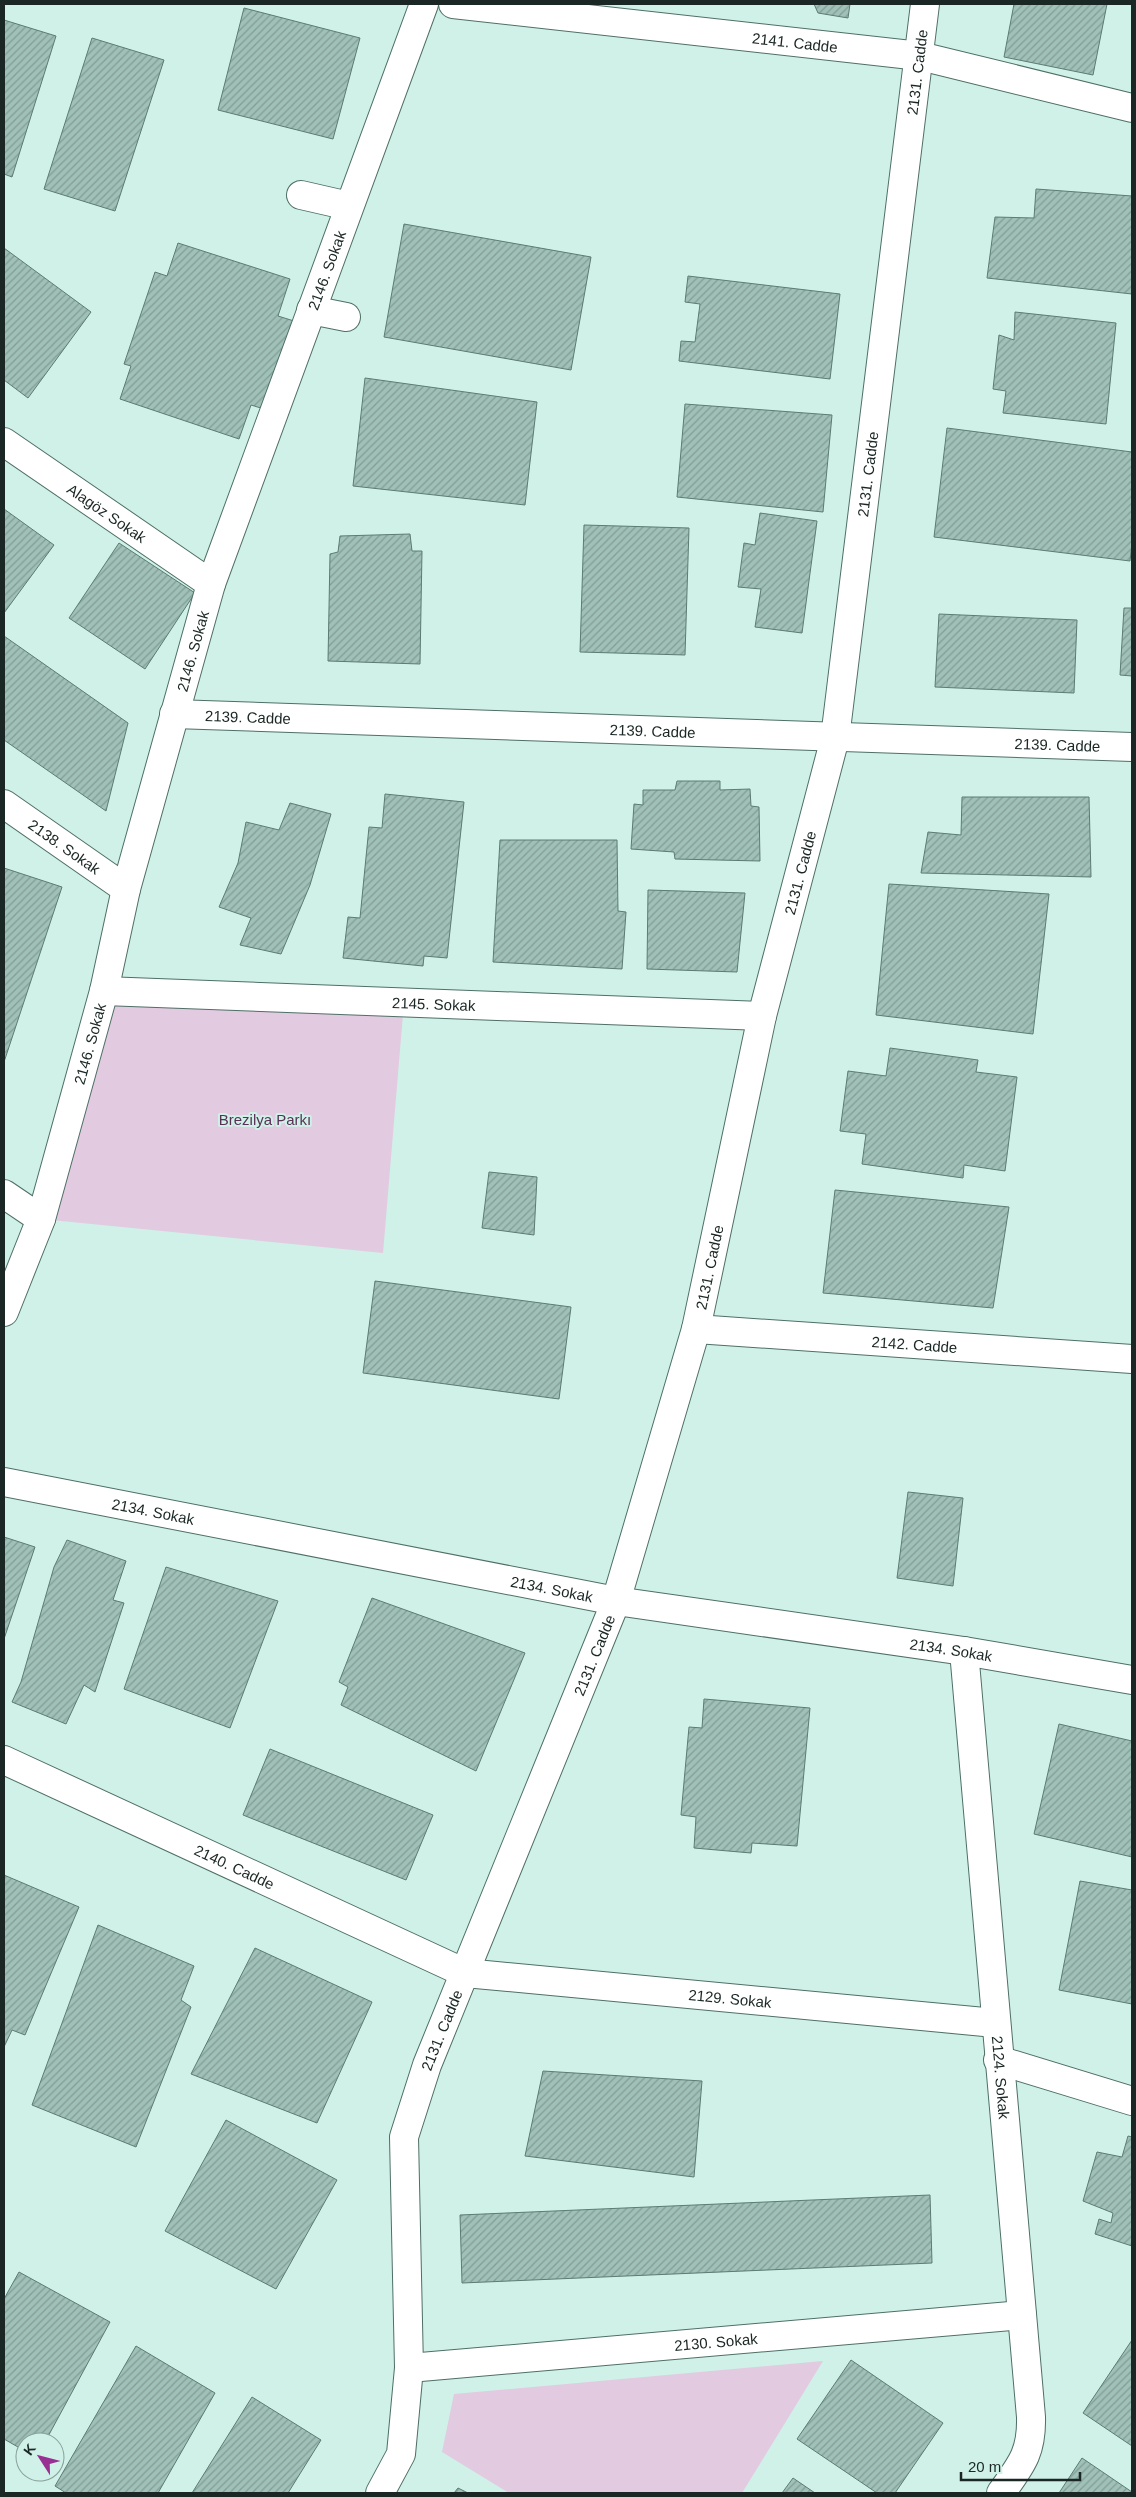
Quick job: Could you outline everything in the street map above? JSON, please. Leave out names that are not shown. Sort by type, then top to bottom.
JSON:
[{"type":"street","name":"2146. Sokak","points":[[4,1312],[42,1219],[104,991],[126,888],[211,584],[424,4]]},
{"type":"street","name":"2141. Cadde","points":[[453,4],[920,56],[1132,108]]},
{"type":"street","name":"2131. Cadde","points":[[380,2493],[401,2454],[409,2368],[404,2137],[427,2065],[616,1601],[696,1330],[762,1016],[835,738],[925,4]]},
{"type":"street","points":[[301,195],[349,206]]},
{"type":"street","points":[[311,310],[346,317]]},
{"type":"street","name":"Alagöz Sokak","points":[[4,442],[211,584]]},
{"type":"street","name":"2139. Cadde","points":[[174,714],[1132,747]]},
{"type":"street","name":"2138. Sokak","points":[[4,804],[126,888]]},
{"type":"street","name":"2145. Sokak","points":[[104,991],[762,1016]]},
{"type":"street","points":[[4,1194],[42,1219]]},
{"type":"street","name":"2142. Cadde","points":[[696,1330],[1132,1359]]},
{"type":"street","name":"2134. Sokak","points":[[4,1482],[616,1601],[964,1651],[1132,1680]]},
{"type":"street","name":"2124. Sokak","points":[[964,1651],[1032,2440],[1023,2462],[1001,2493]]},
{"type":"street","name":"2140. Cadde","points":[[4,1760],[465,1973]]},
{"type":"street","name":"2129. Sokak","points":[[465,1973],[995,2023]]},
{"type":"street","points":[[998,2060],[1132,2101]]},
{"type":"street","name":"2130. Sokak","points":[[409,2368],[1022,2316]]},
{"type":"green space","name":"Brezilya Parkı","points":[[104,991],[404,1002],[383,1253],[41,1219]]},
{"type":"green space","points":[[823,2361],[742,2493],[509,2493],[442,2452],[454,2394]]},
{"type":"building","points":[[814,4],[850,4],[848,18],[818,13]]},
{"type":"building","points":[[1014,4],[1107,4],[1093,75],[1004,57]]},
{"type":"building","points":[[244,8],[360,38],[333,139],[218,110]]},
{"type":"building","points":[[4,20],[56,36],[12,177],[4,174]]},
{"type":"building","points":[[92,38],[164,60],[115,211],[44,189]]},
{"type":"building","points":[[1036,189],[1132,196],[1132,294],[987,278],[995,217],[1034,218]]},
{"type":"building","points":[[404,224],[591,257],[571,370],[384,337]]},
{"type":"building","points":[[178,243],[290,279],[278,316],[294,321],[264,409],[251,405],[239,439],[120,399],[131,366],[124,364],[155,272],[167,276]]},
{"type":"building","points":[[4,248],[91,312],[28,398],[4,380]]},
{"type":"building","points":[[688,276],[840,294],[830,379],[679,361],[681,341],[695,342],[700,304],[685,302]]},
{"type":"building","points":[[1015,312],[1116,323],[1106,424],[1003,413],[1006,391],[993,389],[999,335],[1014,340]]},
{"type":"building","points":[[365,378],[537,402],[525,505],[353,486]]},
{"type":"building","points":[[685,404],[832,415],[823,512],[677,497]]},
{"type":"building","points":[[947,428],[1132,452],[1132,544],[1130,561],[934,537]]},
{"type":"building","points":[[4,509],[54,545],[4,613]]},
{"type":"building","points":[[760,513],[817,521],[802,633],[755,627],[761,589],[738,587],[744,543],[755,545]]},
{"type":"building","points":[[584,525],[689,528],[685,655],[580,652]]},
{"type":"building","points":[[410,534],[412,551],[422,551],[420,664],[328,661],[330,554],[338,552],[340,536]]},
{"type":"building","points":[[119,543],[195,593],[145,669],[69,618]]},
{"type":"building","points":[[1124,608],[1132,608],[1132,676],[1120,675]]},
{"type":"building","points":[[939,614],[1077,620],[1074,693],[935,687]]},
{"type":"building","points":[[4,636],[128,723],[106,811],[4,740]]},
{"type":"building","points":[[677,781],[720,781],[720,790],[750,789],[751,806],[759,807],[760,861],[675,859],[674,852],[631,849],[634,804],[643,805],[643,790],[675,790]]},
{"type":"building","points":[[385,794],[464,802],[447,958],[424,956],[423,966],[343,958],[348,917],[360,918],[369,827],[382,828]]},
{"type":"building","points":[[962,797],[1089,797],[1091,877],[921,873],[928,832],[961,835]]},
{"type":"building","points":[[290,803],[331,814],[310,885],[281,954],[240,945],[251,918],[219,907],[238,863],[246,822],[279,830]]},
{"type":"building","points":[[500,840],[617,840],[618,911],[626,912],[622,969],[493,962]]},
{"type":"building","points":[[4,868],[62,887],[4,1062]]},
{"type":"building","points":[[889,884],[1049,894],[1033,1034],[876,1015]]},
{"type":"building","points":[[648,890],[745,893],[737,972],[647,969]]},
{"type":"building","points":[[890,1048],[978,1060],[976,1072],[1017,1077],[1005,1171],[964,1165],[963,1178],[862,1164],[866,1134],[840,1131],[848,1071],[886,1076]]},
{"type":"building","points":[[489,1172],[537,1177],[534,1235],[482,1228]]},
{"type":"building","points":[[835,1190],[1009,1207],[993,1308],[823,1293]]},
{"type":"building","points":[[375,1281],[571,1307],[559,1399],[363,1373]]},
{"type":"building","points":[[908,1492],[963,1498],[953,1586],[897,1578]]},
{"type":"building","points":[[4,1537],[35,1547],[4,1639]]},
{"type":"building","points":[[67,1540],[126,1561],[113,1600],[124,1603],[95,1692],[84,1685],[66,1724],[12,1702],[21,1682],[54,1567]]},
{"type":"building","points":[[166,1567],[278,1601],[230,1728],[124,1689]]},
{"type":"building","points":[[372,1598],[525,1653],[476,1771],[341,1705],[348,1687],[339,1682]]},
{"type":"building","points":[[704,1699],[810,1708],[797,1846],[752,1843],[751,1853],[694,1848],[696,1817],[681,1815],[689,1727],[702,1728]]},
{"type":"building","points":[[1059,1724],[1132,1741],[1132,1857],[1034,1834]]},
{"type":"building","points":[[270,1749],[433,1815],[406,1880],[243,1815]]},
{"type":"building","points":[[4,1875],[79,1907],[25,2035],[12,2030],[4,2047]]},
{"type":"building","points":[[1080,1881],[1132,1890],[1132,2004],[1059,1990]]},
{"type":"building","points":[[98,1925],[194,1966],[181,2000],[191,2007],[136,2147],[32,2105]]},
{"type":"building","points":[[255,1948],[372,2002],[317,2123],[191,2074]]},
{"type":"building","points":[[543,2071],[702,2081],[694,2177],[525,2156]]},
{"type":"building","points":[[226,2120],[337,2180],[276,2289],[165,2231]]},
{"type":"building","points":[[1128,2136],[1132,2137],[1132,2246],[1095,2234],[1099,2219],[1111,2223],[1113,2213],[1083,2201],[1097,2152],[1122,2157]]},
{"type":"building","points":[[930,2195],[932,2263],[462,2283],[460,2215]]},
{"type":"building","points":[[19,2272],[110,2322],[50,2432],[15,2432],[15,2445],[4,2439],[4,2299]]},
{"type":"building","points":[[1132,2340],[1132,2446],[1083,2413]]},
{"type":"building","points":[[136,2346],[215,2393],[158,2493],[66,2493],[55,2486],[57,2482],[65,2482],[65,2469]]},
{"type":"building","points":[[851,2360],[943,2423],[895,2493],[877,2493],[797,2439]]},
{"type":"building","points":[[252,2397],[321,2440],[288,2493],[192,2493]]},
{"type":"building","points":[[1082,2458],[1132,2492],[1132,2493],[1059,2493]]},
{"type":"building","points":[[793,2478],[815,2493],[782,2493]]},
{"type":"building","points":[[458,2488],[468,2493],[454,2493]]}]
